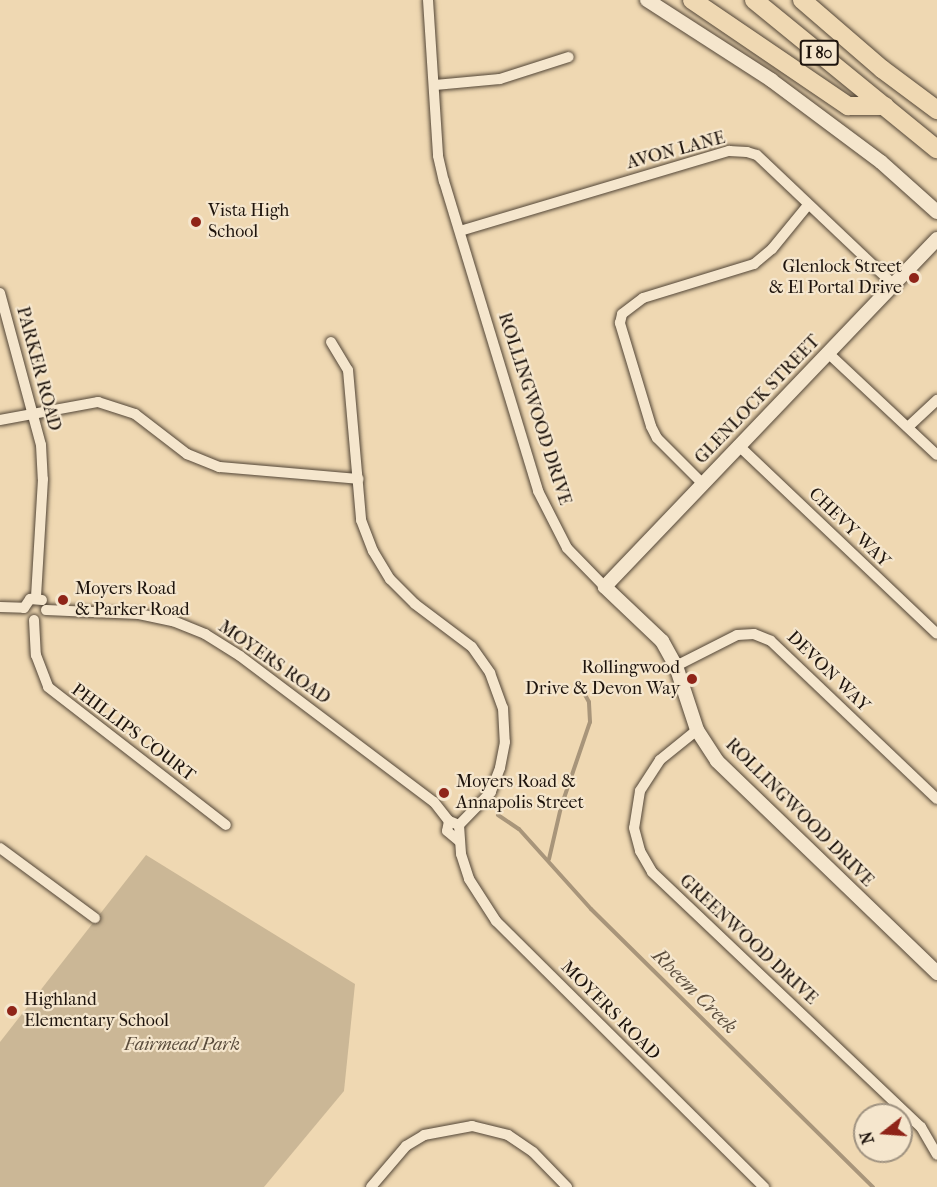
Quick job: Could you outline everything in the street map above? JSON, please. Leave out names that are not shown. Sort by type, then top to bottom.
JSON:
[{"type":"highway","points":[[692,0],[848,106],[885,106]]},
{"type":"highway","name":"I 80","points":[[754,0],[937,149]]},
{"type":"highway","name":"I 80","points":[[802,0],[882,69],[937,110]]},
{"type":"highway","points":[[818,0],[882,69]]},
{"type":"street","name":"ROLLINGWOOD DRIVE","points":[[429,0],[438,156],[538,491],[567,548],[662,641],[676,666],[697,730],[717,761],[937,973]]},
{"type":"street","points":[[647,0],[771,80],[881,162],[937,212]]},
{"type":"street","points":[[435,85],[500,79],[570,57]]},
{"type":"street","name":"AVON LANE","points":[[459,231],[729,151],[757,155],[893,284]]},
{"type":"street","points":[[702,483],[657,438],[651,426],[620,323],[622,314],[643,298],[754,264],[772,249],[808,205]]},
{"type":"street","name":"GLENLOCK STREET","points":[[605,587],[937,239]]},
{"type":"street","name":"PARKER ROAD","points":[[0,292],[35,413],[43,479],[36,598]]},
{"type":"street","points":[[331,342],[348,370],[361,520],[373,551],[390,579],[415,604],[472,647],[490,673],[501,699],[505,742],[500,768],[491,792],[454,823]]},
{"type":"street","points":[[828,353],[937,455]]},
{"type":"street","points":[[908,427],[937,400]]},
{"type":"street","points":[[0,420],[98,402],[117,405],[135,414],[187,454],[219,467],[358,479]]},
{"type":"street","name":"CHEVY WAY","points":[[738,445],[937,634]]},
{"type":"street","points":[[0,607],[24,608],[36,598],[41,600],[46,610],[34,620],[24,608]]},
{"type":"street","name":"MOYERS ROAD","points":[[46,610],[139,614],[173,621],[205,634],[240,656],[425,795],[454,823],[463,837],[459,841],[469,879],[496,921],[764,1187]]},
{"type":"street","name":"PHILLIPS COURT","points":[[34,620],[36,655],[48,687],[226,825]]},
{"type":"street","name":"DEVON WAY","points":[[676,666],[737,635],[754,634],[771,640],[937,799]]},
{"type":"street","name":"GREENWOOD DRIVE","points":[[697,730],[660,760],[640,791],[634,828],[640,851],[652,872],[921,1127],[937,1155]]},
{"type":"street","points":[[0,848],[95,918]]},
{"type":"street","points":[[371,1187],[406,1146],[424,1135],[472,1126],[508,1135],[533,1152],[567,1187]]},
{"type":"green space","name":"Fairmead Park","points":[[146,855],[355,984],[344,1091],[264,1187],[0,1187],[0,1042]]},
{"type":"waterway","points":[[549,859],[561,807],[590,722],[589,702],[578,682]]},
{"type":"waterway","name":"Rheem Creek","points":[[498,815],[519,829],[591,909],[873,1187]]},
{"type":"place","name":"Vista High School","points":[[196,222]]},
{"type":"place","name":"Glenlock Street & El Portal Drive","points":[[914,278]]},
{"type":"place","name":"Moyers Road & Parker Road","points":[[63,600]]},
{"type":"place","name":"Rollingwood Drive & Devon Way","points":[[692,679]]},
{"type":"place","name":"Moyers Road & Annapolis Street","points":[[444,793]]},
{"type":"place","name":"Highland Elementary School","points":[[12,1011]]}]
